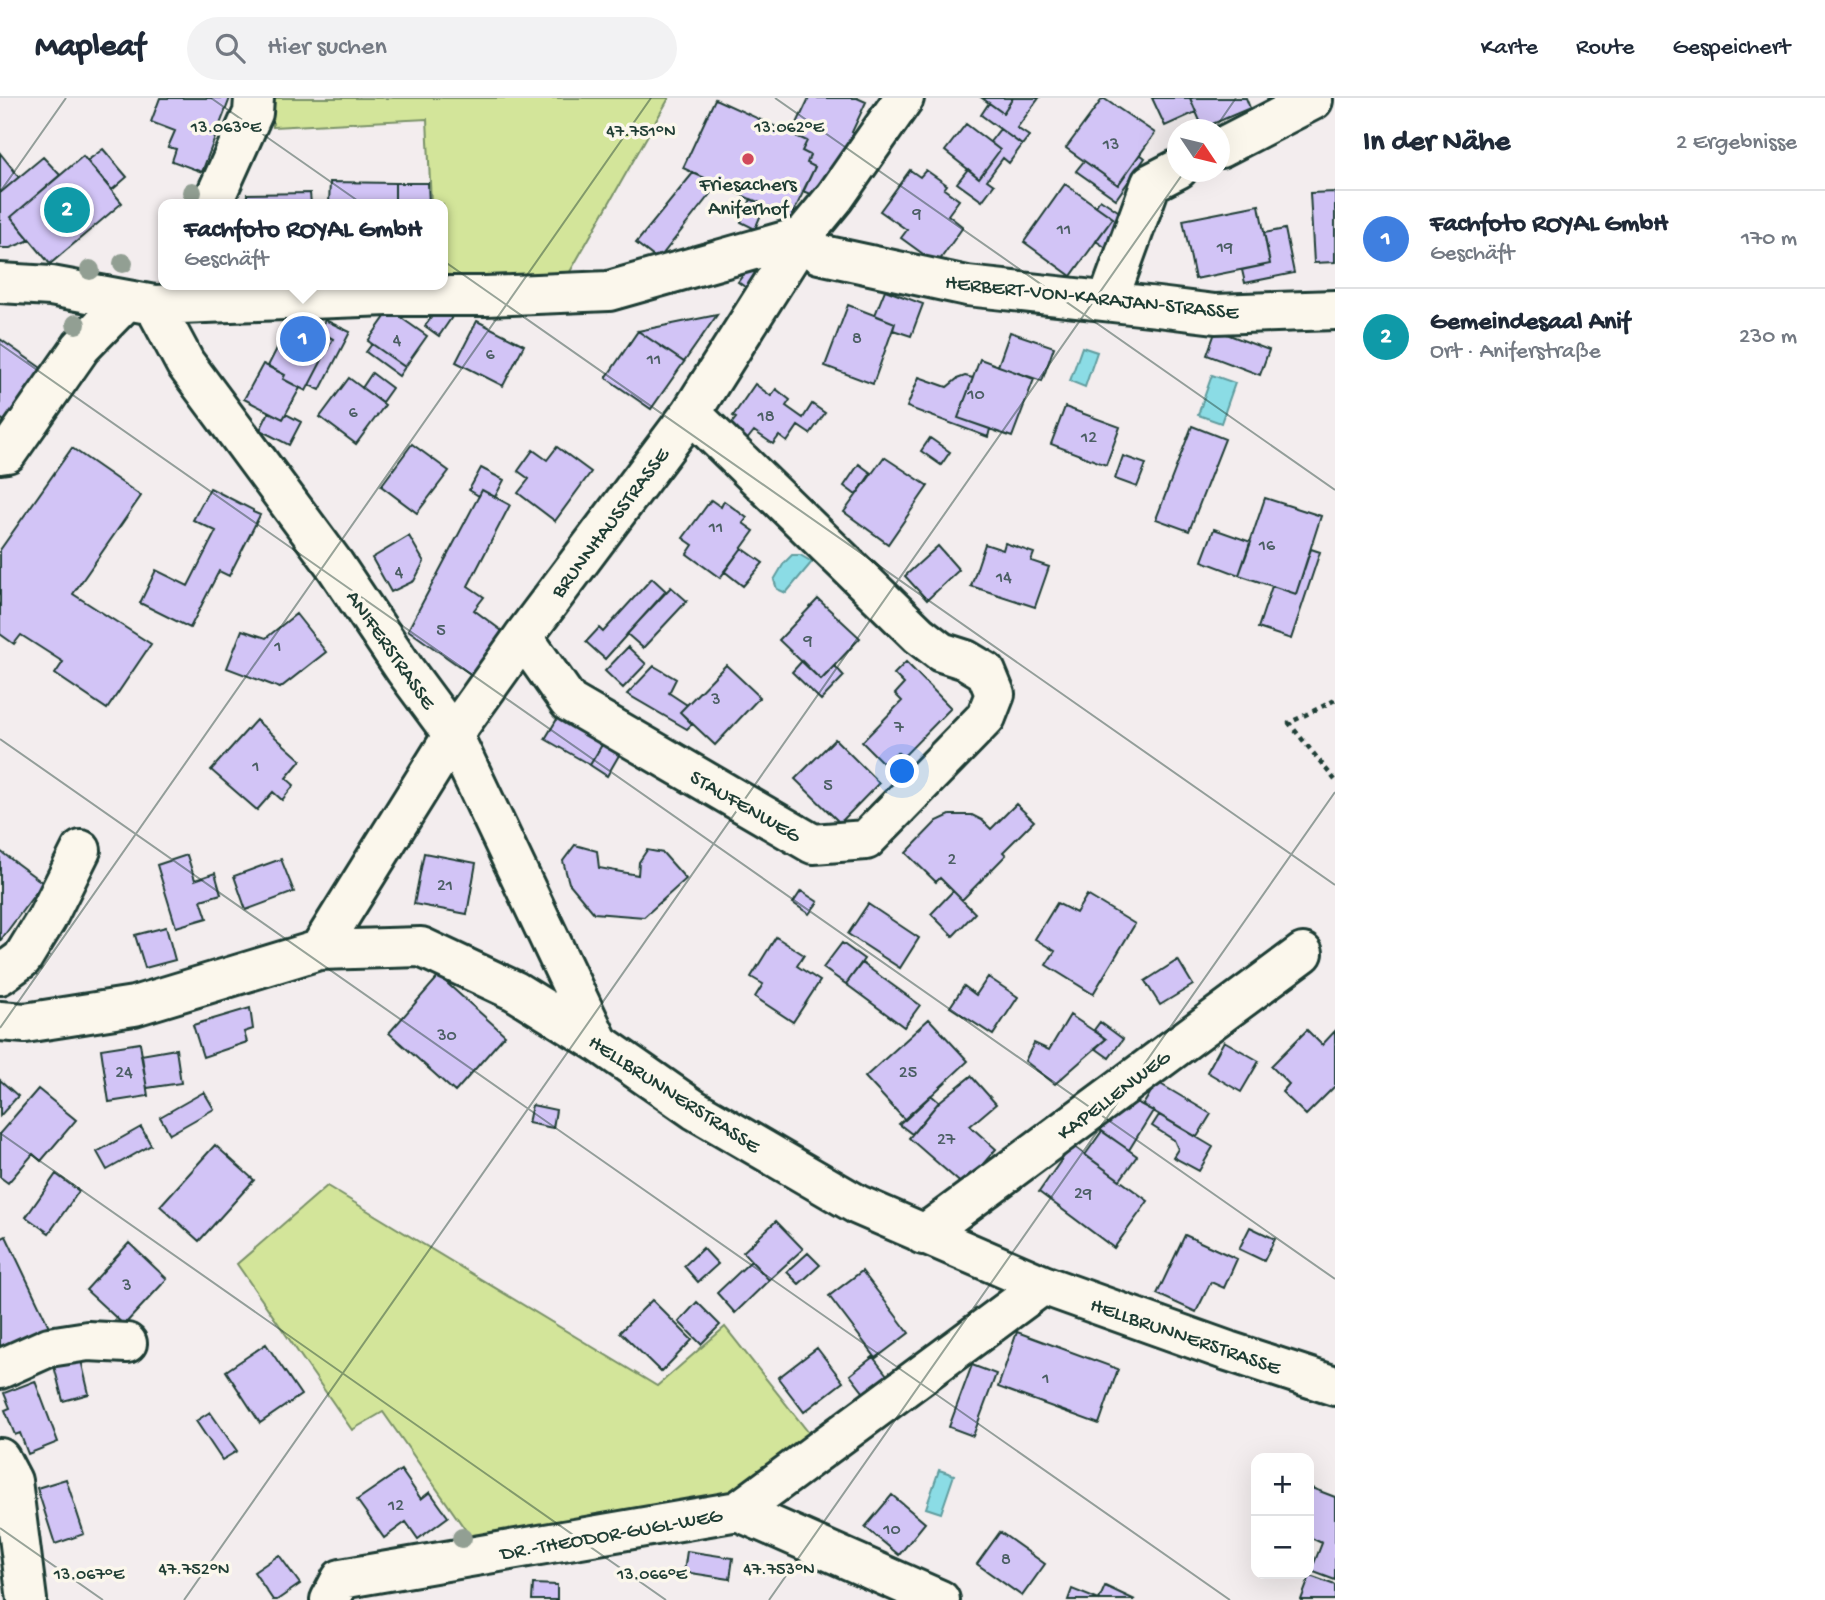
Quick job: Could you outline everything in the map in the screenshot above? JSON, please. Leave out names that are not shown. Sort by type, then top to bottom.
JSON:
[{"type":"street","points":[[214,199],[253,113],[254,98]]},
{"type":"street","name":"BRUNNHAUSSTRASSE","points":[[319,950],[453,735],[691,413],[803,236],[835,197],[904,98]]},
{"type":"street","points":[[1230,143],[1313,100]]},
{"type":"street","points":[[1108,301],[1152,183],[1167,175]]},
{"type":"street","points":[[0,283],[149,296],[485,296],[609,290],[803,236]]},
{"type":"street","name":"HERBERT-VON-KARAJAN-STRASSE","points":[[803,236],[819,254],[967,286],[1215,313],[1335,310]]},
{"type":"street","points":[[0,454],[7,453],[81,347],[149,296]]},
{"type":"street","name":"ANIFERSTRASSE","points":[[149,296],[185,363],[334,564],[405,670],[453,735],[599,1043]]},
{"type":"street","name":"STAUFENWEG","points":[[523,637],[569,702],[813,844],[866,839],[986,717],[995,694],[986,672],[966,660],[940,652],[919,635],[691,413]]},
{"type":"street","points":[[0,975],[22,960],[47,918],[81,850]]},
{"type":"street","name":"HELLBRUNNERSTRASSE","points":[[0,1021],[25,1023],[134,1006],[319,950],[421,947],[515,991],[599,1043],[695,1110],[858,1205],[1043,1285],[1335,1386]]},
{"type":"street","name":"KAPELLENWEG","points":[[923,1235],[1303,953]]},
{"type":"street","name":"DR.-THEODOR-GUGL-WEG","points":[[335,1589],[738,1511],[1043,1285]]},
{"type":"street","points":[[0,1369],[49,1347],[88,1341],[127,1343]]},
{"type":"street","points":[[0,1458],[12,1482],[27,1600]]},
{"type":"street","points":[[738,1511],[940,1600]]},
{"type":"path","points":[[1335,700],[1289,723],[1335,780]]},
{"type":"green space","points":[[272,98],[669,98],[563,284],[448,285],[448,199],[431,199],[427,119],[273,127]]},
{"type":"green space","points":[[327,1186],[657,1386],[725,1327],[816,1442],[741,1494],[474,1542],[383,1412],[352,1430],[237,1264]]},
{"type":"water","points":[[1082,347],[1097,352],[1085,387],[1070,381]]},
{"type":"water","points":[[1212,375],[1235,383],[1221,423],[1198,415]]},
{"type":"water","points":[[792,555],[800,555],[812,562],[786,593],[777,589],[774,580]]},
{"type":"water","points":[[939,1470],[954,1475],[941,1513],[926,1508]]},
{"type":"building","points":[[160,98],[230,98],[202,172],[172,161],[176,149],[168,147],[175,131],[151,122]]},
{"type":"building","points":[[809,98],[857,98],[866,102],[852,132],[860,137],[821,199],[803,191],[815,167],[807,163],[810,155],[802,151],[807,141],[792,134]]},
{"type":"building","points":[[982,98],[1013,98],[1003,113]]},
{"type":"building","points":[[1013,98],[1039,98],[1017,128],[1029,136],[1022,145],[981,115],[989,103],[1003,113]]},
{"type":"building","points":[[1103,98],[1155,133],[1118,185],[1066,148]]},
{"type":"building","points":[[1152,98],[1190,98],[1196,112],[1180,119],[1167,119],[1165,126]]},
{"type":"building","points":[[1190,98],[1246,98],[1250,108],[1224,119],[1199,119]]},
{"type":"building","name":"Friesachers Aniferhof","points":[[715,99],[807,141],[802,151],[810,155],[807,163],[815,167],[791,218],[683,168]]},
{"type":"building","points":[[966,124],[1000,150],[979,178],[945,151]]},
{"type":"building","points":[[1000,129],[1022,145],[1009,163],[1003,158],[987,180],[994,185],[982,201],[957,183],[968,169],[979,178],[1000,150],[990,142]]},
{"type":"building","points":[[103,149],[127,177],[112,190],[87,161]]},
{"type":"building","points":[[0,153],[19,177],[0,193]]},
{"type":"building","points":[[1140,154],[1145,158],[1116,199],[1076,171],[1084,161],[1118,185]]},
{"type":"building","points":[[83,156],[122,203],[50,264],[11,217]]},
{"type":"building","points":[[43,157],[60,175],[11,217],[30,240],[10,248],[0,248],[0,193]]},
{"type":"building","points":[[910,170],[920,177],[926,170],[947,185],[944,189],[959,200],[948,215],[963,227],[937,264],[901,238],[907,230],[880,211]]},
{"type":"building","points":[[693,173],[718,184],[658,260],[636,243]]},
{"type":"building","points":[[330,182],[395,183],[395,199],[329,199]]},
{"type":"building","points":[[395,183],[428,183],[429,199],[395,199]]},
{"type":"building","points":[[1065,184],[1113,218],[1071,276],[1024,242]]},
{"type":"building","points":[[1335,192],[1335,262],[1314,263],[1310,193]]},
{"type":"building","points":[[310,193],[311,199],[247,199],[247,194]]},
{"type":"building","points":[[751,199],[765,205],[755,229],[741,222]]},
{"type":"building","points":[[1100,199],[1130,219],[1115,254],[1096,241],[1113,218],[1096,206]]},
{"type":"building","points":[[1259,205],[1270,264],[1195,279],[1183,220]]},
{"type":"building","points":[[1285,229],[1294,273],[1245,283],[1242,270],[1270,264],[1264,233]]},
{"type":"building","points":[[753,261],[773,275],[758,296],[738,282]]},
{"type":"building","points":[[885,290],[923,304],[911,336],[893,330],[895,323],[875,315]]},
{"type":"building","points":[[848,305],[895,323],[873,384],[825,366]]},
{"type":"building","points":[[439,307],[452,317],[439,336],[425,326]]},
{"type":"building","points":[[390,310],[427,336],[405,367],[368,341]]},
{"type":"building","points":[[717,315],[684,362],[638,331]]},
{"type":"building","points":[[293,317],[333,339],[306,391],[283,379],[285,375],[268,366]]},
{"type":"building","points":[[325,320],[350,332],[320,390],[309,385],[333,339],[319,331]]},
{"type":"building","points":[[477,321],[524,345],[503,386],[456,362]]},
{"type":"building","points":[[1216,330],[1269,350],[1260,375],[1207,355]]},
{"type":"building","points":[[638,331],[684,362],[651,409],[606,378]]},
{"type":"building","points":[[1010,332],[1054,347],[1042,381],[998,366]]},
{"type":"building","points":[[0,339],[51,375],[14,428],[0,418]]},
{"type":"building","points":[[372,344],[405,367],[399,376],[366,352]]},
{"type":"building","points":[[980,359],[1034,379],[1012,437],[958,418]]},
{"type":"building","points":[[263,364],[285,375],[283,379],[300,388],[283,419],[244,399]]},
{"type":"building","points":[[372,373],[392,388],[382,402],[362,388]]},
{"type":"building","points":[[965,376],[973,378],[958,418],[990,429],[988,437],[907,407],[919,377],[947,387]]},
{"type":"building","points":[[349,378],[385,405],[356,444],[320,417]]},
{"type":"building","points":[[755,384],[771,396],[776,389],[790,400],[786,406],[803,418],[812,404],[825,413],[810,434],[798,426],[787,442],[779,436],[773,444],[754,431],[746,441],[728,428]]},
{"type":"building","points":[[1065,407],[1120,427],[1106,465],[1051,444]]},
{"type":"building","points":[[269,412],[283,419],[286,414],[301,422],[289,445],[260,430]]},
{"type":"building","points":[[1192,426],[1225,439],[1189,531],[1156,519]]},
{"type":"building","points":[[930,438],[950,452],[941,465],[921,451]]},
{"type":"building","points":[[412,444],[449,471],[417,513],[381,486]]},
{"type":"building","points":[[557,447],[591,472],[555,521],[518,493],[529,479],[518,471],[533,450],[547,460]]},
{"type":"building","points":[[72,448],[141,496],[73,594],[151,644],[107,709],[55,674],[63,662],[21,635],[14,644],[0,634],[0,550]]},
{"type":"building","points":[[1123,456],[1146,464],[1137,487],[1115,479]]},
{"type":"building","points":[[884,457],[928,486],[888,544],[844,512]]},
{"type":"building","points":[[859,464],[871,473],[856,495],[844,486]]},
{"type":"building","points":[[481,468],[504,480],[495,497],[482,490],[479,496],[469,490]]},
{"type":"building","points":[[210,488],[260,515],[229,576],[219,571],[190,628],[140,603],[156,570],[188,586],[216,531],[193,520]]},
{"type":"building","points":[[482,490],[510,505],[468,586],[484,597],[474,610],[506,634],[473,676],[408,630]]},
{"type":"building","points":[[1265,498],[1321,516],[1296,594],[1239,575]]},
{"type":"building","points":[[711,500],[721,507],[724,501],[747,518],[743,523],[754,531],[720,578],[687,554],[693,545],[683,538]]},
{"type":"building","points":[[1214,529],[1251,542],[1239,575],[1202,561]]},
{"type":"building","points":[[409,536],[424,562],[414,581],[391,592],[372,558]]},
{"type":"building","points":[[1005,543],[1034,553],[1031,561],[1049,567],[1035,607],[971,586],[985,544],[1003,550]]},
{"type":"building","points":[[938,546],[959,570],[927,600],[905,576]]},
{"type":"building","points":[[742,548],[763,563],[743,586],[724,571]]},
{"type":"building","points":[[1311,549],[1320,552],[1291,639],[1258,628],[1272,586],[1296,594]]},
{"type":"building","points":[[652,578],[666,591],[605,659],[586,642],[599,628],[603,632]]},
{"type":"building","points":[[671,587],[687,601],[643,648],[627,634]]},
{"type":"building","points":[[818,599],[860,638],[821,680],[779,640]]},
{"type":"building","points":[[296,614],[326,652],[280,688],[227,668],[242,630],[266,638]]},
{"type":"building","points":[[628,647],[646,664],[623,688],[605,671]]},
{"type":"building","points":[[802,661],[821,680],[835,666],[844,676],[821,700],[792,672]]},
{"type":"building","points":[[906,662],[951,708],[903,757],[897,752],[885,765],[862,742],[902,701],[895,694],[904,684],[894,674]]},
{"type":"building","points":[[726,665],[760,697],[715,745],[680,712]]},
{"type":"building","points":[[654,666],[676,679],[669,693],[687,705],[680,712],[692,724],[687,729],[627,694]]},
{"type":"building","points":[[565,706],[609,733],[590,765],[545,739]]},
{"type":"building","points":[[256,720],[301,760],[286,778],[294,785],[282,800],[273,792],[257,810],[211,770]]},
{"type":"building","points":[[609,733],[626,743],[607,776],[590,765]]},
{"type":"building","points":[[835,739],[879,783],[840,823],[795,779]]},
{"type":"building","points":[[1016,804],[1034,821],[1003,852],[1006,855],[962,900],[940,878],[936,882],[906,853],[937,821],[950,815],[972,815],[991,829]]},
{"type":"building","points":[[575,845],[597,851],[599,868],[638,875],[639,862],[647,850],[663,853],[686,879],[644,917],[594,913],[569,883],[563,861]]},
{"type":"building","points":[[0,851],[43,883],[0,941]]},
{"type":"building","points":[[424,853],[476,863],[467,914],[414,904]]},
{"type":"building","points":[[187,855],[195,880],[215,873],[221,894],[201,900],[207,918],[176,927],[157,865]]},
{"type":"building","points":[[281,859],[294,892],[246,910],[234,876]]},
{"type":"building","points":[[801,891],[818,902],[809,914],[793,903]]},
{"type":"building","points":[[953,891],[975,913],[953,936],[931,914]]},
{"type":"building","points":[[1087,895],[1135,924],[1093,994],[1046,965],[1055,951],[1035,939],[1057,903],[1076,913]]},
{"type":"building","points":[[868,904],[919,938],[900,968],[848,934]]},
{"type":"building","points":[[166,927],[175,960],[145,968],[135,935]]},
{"type":"building","points":[[776,937],[804,955],[797,966],[820,981],[793,1022],[755,997],[763,984],[751,977]]},
{"type":"building","points":[[842,943],[864,959],[846,984],[823,968]]},
{"type":"building","points":[[1178,960],[1193,985],[1160,1005],[1145,981]]},
{"type":"building","points":[[862,963],[920,1005],[904,1027],[846,984]]},
{"type":"building","points":[[439,976],[505,1035],[455,1092],[389,1033]]},
{"type":"building","points":[[988,977],[1018,997],[993,1035],[950,1007],[964,986],[976,995]]},
{"type":"building","points":[[250,1008],[253,1029],[244,1032],[247,1042],[203,1057],[193,1025]]},
{"type":"building","points":[[1070,1015],[1106,1039],[1055,1084],[1025,1061],[1034,1043],[1049,1050]]},
{"type":"building","points":[[929,1019],[968,1061],[905,1120],[865,1077]]},
{"type":"building","points":[[1100,1022],[1123,1039],[1109,1058],[1095,1048],[1106,1039],[1094,1030]]},
{"type":"building","points":[[1307,1030],[1322,1045],[1335,1031],[1335,1086],[1306,1115],[1282,1092],[1289,1084],[1271,1066]]},
{"type":"building","points":[[1224,1041],[1259,1061],[1241,1092],[1207,1072]]},
{"type":"building","points":[[140,1043],[148,1096],[109,1102],[101,1049]]},
{"type":"building","points":[[176,1049],[181,1083],[147,1088],[141,1055]]},
{"type":"building","points":[[971,1076],[996,1104],[970,1126],[996,1149],[964,1186],[909,1138],[939,1102]]},
{"type":"building","points":[[0,1080],[18,1096],[0,1116]]},
{"type":"building","points":[[1157,1082],[1211,1114],[1197,1137],[1143,1105]]},
{"type":"building","points":[[38,1089],[76,1120],[41,1161],[33,1154],[8,1183],[0,1177],[0,1133]]},
{"type":"building","points":[[204,1092],[214,1109],[170,1134],[160,1117]]},
{"type":"building","points":[[931,1095],[939,1102],[912,1134],[899,1124]]},
{"type":"building","points":[[1129,1098],[1153,1111],[1129,1150],[1100,1130],[1114,1110]]},
{"type":"building","points":[[532,1105],[556,1110],[553,1128],[528,1123]]},
{"type":"building","points":[[1159,1115],[1213,1147],[1199,1171],[1173,1157],[1178,1149],[1174,1140],[1152,1126]]},
{"type":"building","points":[[141,1127],[151,1145],[107,1170],[97,1152]]},
{"type":"building","points":[[1102,1131],[1137,1156],[1120,1180],[1085,1155]]},
{"type":"building","points":[[215,1145],[254,1180],[199,1241],[160,1206]]},
{"type":"building","points":[[1072,1145],[1148,1201],[1114,1248],[1039,1192]]},
{"type":"building","points":[[56,1174],[79,1191],[49,1233],[26,1217]]},
{"type":"building","points":[[776,1221],[803,1249],[769,1280],[743,1252]]},
{"type":"building","points":[[1250,1227],[1275,1239],[1264,1261],[1239,1249]]},
{"type":"building","points":[[1185,1235],[1237,1259],[1224,1288],[1211,1282],[1196,1312],[1157,1294]]},
{"type":"building","points":[[6,1236],[53,1335],[0,1355],[0,1239]]},
{"type":"building","points":[[129,1243],[167,1279],[124,1325],[86,1290]]},
{"type":"building","points":[[703,1248],[718,1264],[698,1282],[684,1266]]},
{"type":"building","points":[[808,1253],[820,1265],[799,1284],[787,1272]]},
{"type":"building","points":[[751,1261],[769,1280],[735,1313],[717,1293]]},
{"type":"building","points":[[862,1271],[909,1333],[876,1358],[829,1296]]},
{"type":"building","points":[[652,1300],[692,1340],[661,1372],[620,1332]]},
{"type":"building","points":[[697,1302],[720,1325],[701,1344],[679,1322]]},
{"type":"building","points":[[1017,1332],[1118,1369],[1099,1424],[998,1387]]},
{"type":"building","points":[[266,1344],[301,1395],[260,1423],[226,1371]]},
{"type":"building","points":[[817,1348],[843,1382],[804,1412],[778,1378]]},
{"type":"building","points":[[873,1357],[890,1379],[867,1397],[850,1375]]},
{"type":"building","points":[[81,1360],[89,1394],[63,1401],[54,1366]]},
{"type":"building","points":[[972,1365],[996,1374],[973,1436],[949,1427]]},
{"type":"building","points":[[35,1381],[58,1442],[28,1454],[20,1433],[15,1435],[5,1410],[10,1408],[4,1393]]},
{"type":"building","points":[[210,1412],[237,1451],[222,1460],[196,1421]]},
{"type":"building","points":[[401,1470],[421,1499],[430,1492],[448,1517],[418,1539],[406,1522],[384,1538],[357,1500]]},
{"type":"building","points":[[66,1479],[84,1534],[55,1544],[37,1488]]},
{"type":"building","points":[[1314,1489],[1335,1497],[1335,1580],[1314,1572],[1314,1563],[1322,1543],[1314,1539]]},
{"type":"building","points":[[892,1495],[925,1523],[899,1555],[865,1527]]},
{"type":"building","points":[[1000,1532],[1045,1564],[1022,1596],[977,1564]]},
{"type":"building","points":[[687,1551],[733,1558],[730,1579],[684,1572]]},
{"type":"building","points":[[279,1555],[300,1584],[273,1600],[254,1572]]},
{"type":"building","points":[[1314,1577],[1335,1585],[1335,1600],[1301,1600],[1309,1579]]},
{"type":"building","points":[[533,1584],[557,1585],[557,1600],[532,1600]]},
{"type":"building","points":[[1105,1586],[1135,1600],[1099,1600]]},
{"type":"building","points":[[1072,1589],[1099,1600],[1068,1600]]},
{"type":"place","name":"Friesachers Aniferhof","points":[[748,159]]},
{"type":"place","name":"Gemeindesaal Anif","points":[[67,210]]},
{"type":"place","name":"Fachfoto ROYAL GmbH","points":[[303,339]]}]
